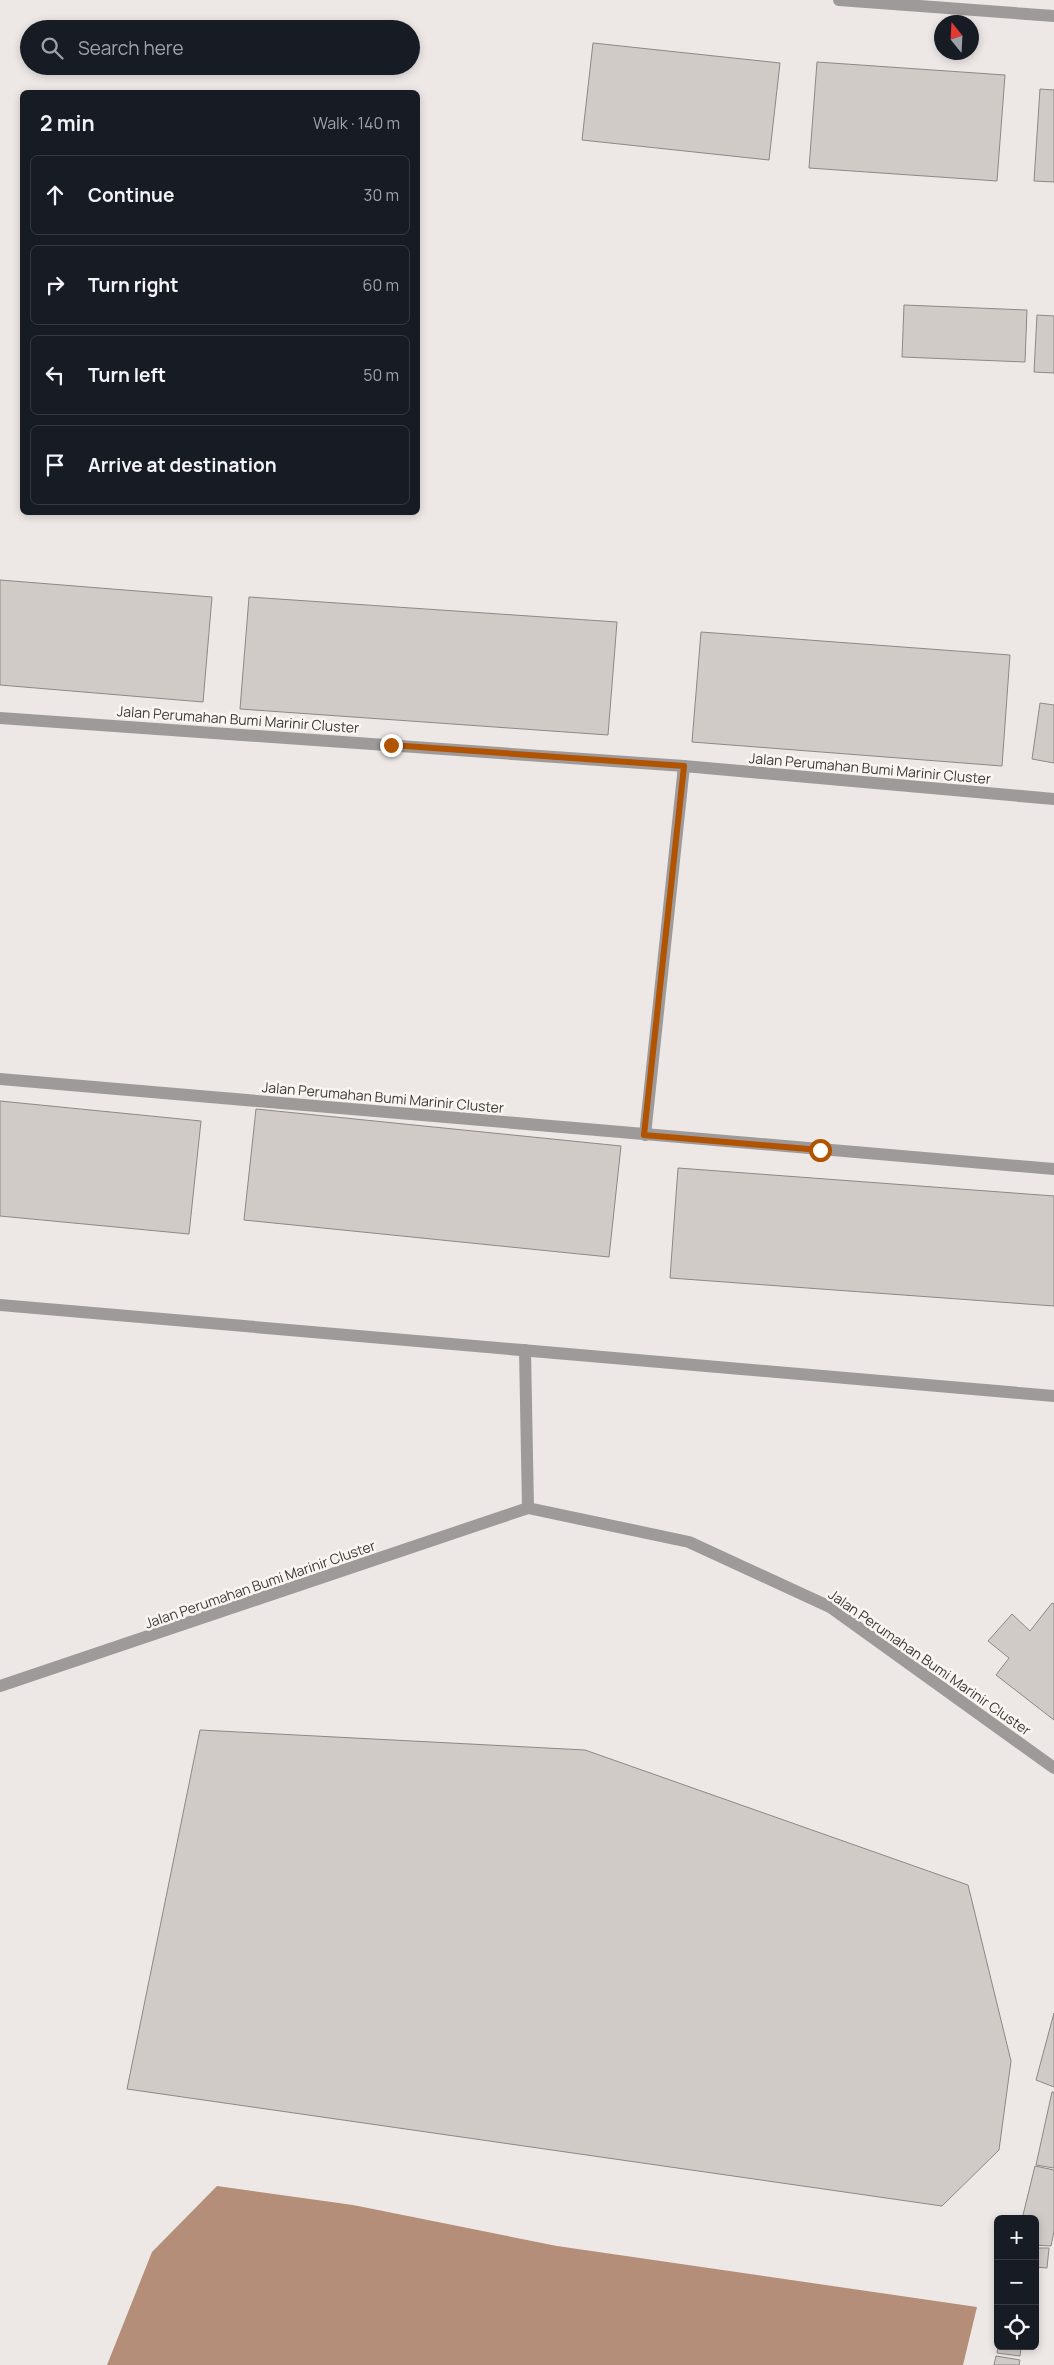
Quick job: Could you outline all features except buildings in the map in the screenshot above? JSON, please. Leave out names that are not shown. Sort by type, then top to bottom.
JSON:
[{"type":"street","points":[[839,0],[1054,16]]},
{"type":"street","name":"Jalan Perumahan Bumi Marinir Cluster","points":[[0,718],[684,766],[1054,799]]},
{"type":"street","points":[[644,1135],[684,766]]},
{"type":"street","name":"Jalan Perumahan Bumi Marinir Cluster","points":[[0,1079],[644,1135],[1054,1168]]},
{"type":"street","points":[[0,1305],[1054,1396]]},
{"type":"street","points":[[526,1350],[528,1508]]},
{"type":"street","name":"Jalan Perumahan Bumi Marinir Cluster","points":[[0,1686],[528,1508],[690,1542],[830,1607],[1054,1768]]},
{"type":"shaded area","points":[[217,2186],[353,2205],[557,2246],[977,2307],[963,2365],[107,2365],[152,2252]]},
{"type":"route","points":[[391,745],[684,766],[644,1135],[820,1150]]}]
